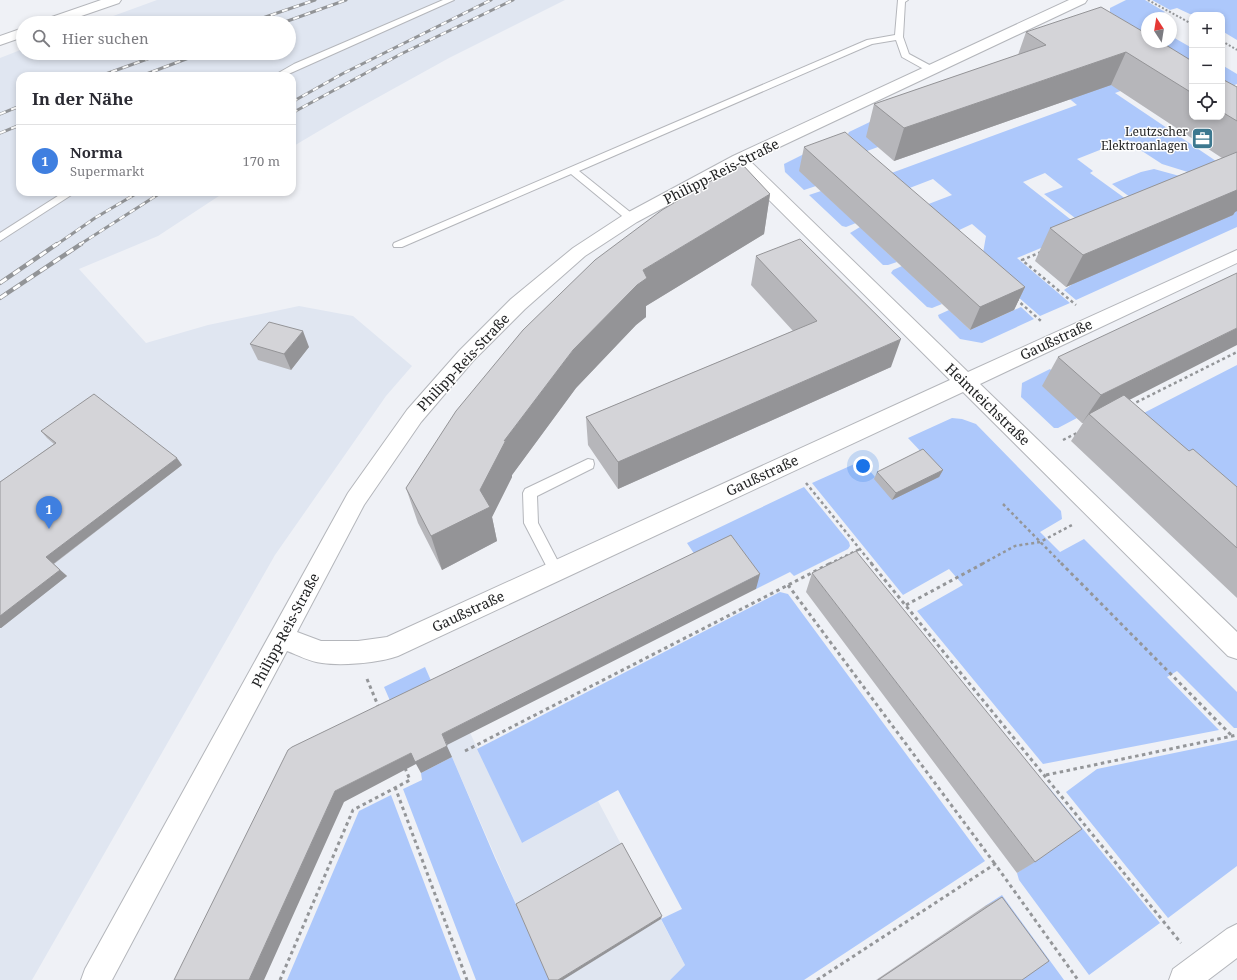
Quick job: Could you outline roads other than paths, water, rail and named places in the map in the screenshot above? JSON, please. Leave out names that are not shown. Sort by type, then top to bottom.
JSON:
[{"type":"street","points":[[68,16],[114,0]]},
{"type":"street","name":"Philipp-Reis-Straße","points":[[96,980],[356,499],[414,416],[466,356],[518,304],[580,252],[631,218],[739,160],[932,70],[1078,6]]},
{"type":"street","points":[[0,41],[16,35]]},
{"type":"street","name":"Heimteichstraße","points":[[739,160],[1237,648]]},
{"type":"street","name":"Gaußstraße","points":[[281,638],[321,652],[358,652],[389,648],[1237,256]]},
{"type":"street","points":[[1192,973],[1237,939]]},
{"type":"lane","points":[[285,72],[450,0]]},
{"type":"lane","points":[[904,0],[901,1],[899,37],[905,55],[932,70]]},
{"type":"lane","points":[[398,245],[870,42],[899,37]]},
{"type":"lane","points":[[572,170],[631,218]]},
{"type":"lane","points":[[0,238],[65,196]]},
{"type":"lane","points":[[556,571],[531,524],[530,493],[588,464]]},
{"type":"railway","points":[[268,16],[315,0]]},
{"type":"railway","points":[[296,18],[346,0]]},
{"type":"railway","points":[[296,100],[342,74],[491,0]]},
{"type":"railway","points":[[296,111],[401,54],[513,0]]},
{"type":"railway","points":[[111,72],[145,60]]},
{"type":"railway","points":[[152,72],[183,60]]},
{"type":"railway","points":[[0,114],[16,108]]},
{"type":"railway","points":[[0,133],[16,127]]},
{"type":"railway","points":[[56,245],[95,218],[132,196]]},
{"type":"railway","points":[[79,245],[156,196]]},
{"type":"railway","points":[[0,283],[57,244]]},
{"type":"railway","points":[[0,298],[81,244]]},
{"type":"place","name":"Leutzscher Elektroanlagen","points":[[1203,138]]},
{"type":"place","name":"Norma","points":[[49,529]]}]
